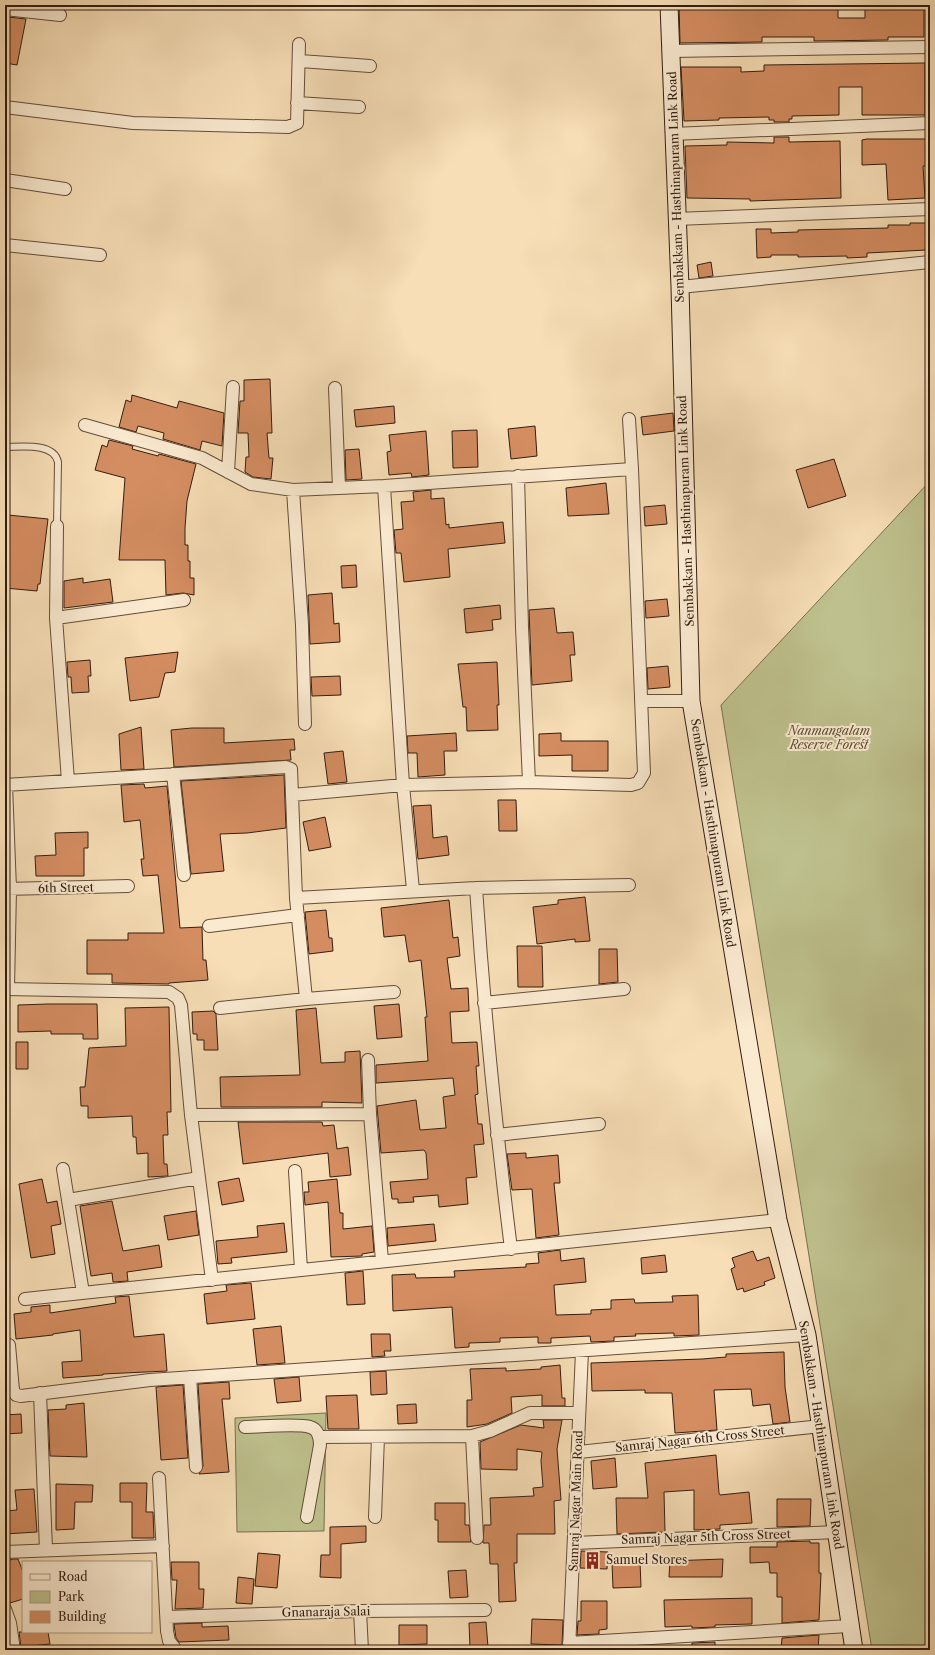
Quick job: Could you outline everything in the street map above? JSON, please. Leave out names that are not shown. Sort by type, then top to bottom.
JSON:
[{"type":"street","name":"Sembakkam - Hasthinapuram Link Road","points":[[669,5],[676,219],[680,287],[691,701],[778,1220],[807,1335],[837,1532],[849,1626],[854,1650]]},
{"type":"street","points":[[5,9],[60,15]]},
{"type":"street","points":[[5,107],[134,123],[288,127],[297,123],[300,60],[299,44]]},
{"type":"street","points":[[671,51],[930,47]]},
{"type":"street","points":[[300,60],[370,66]]},
{"type":"street","points":[[297,103],[359,107]]},
{"type":"street","points":[[673,134],[930,123]]},
{"type":"street","points":[[5,180],[65,189]]},
{"type":"street","points":[[676,219],[930,209]]},
{"type":"street","points":[[5,245],[100,255]]},
{"type":"street","points":[[680,287],[930,262]]},
{"type":"street","points":[[228,472],[232,387]]},
{"type":"street","points":[[336,388],[339,488]]},
{"type":"street","points":[[292,795],[402,785],[529,782],[631,785],[638,783],[644,773],[629,419]]},
{"type":"street","points":[[85,425],[202,458],[251,484],[293,490],[384,486],[632,469]]},
{"type":"street","points":[[518,476],[522,627],[529,782]]},
{"type":"street","points":[[384,486],[402,785],[413,890]]},
{"type":"street","points":[[293,490],[302,625],[305,724]]},
{"type":"street","points":[[57,526],[56,618],[68,781]]},
{"type":"street","points":[[56,618],[184,600]]},
{"type":"street","points":[[641,701],[691,701]]},
{"type":"street","points":[[212,1280],[191,1115],[181,1005],[175,995],[169,992],[7,989],[6,785],[286,767],[291,769],[296,898],[306,1000]]},
{"type":"street","points":[[173,774],[184,875]]},
{"type":"street","points":[[296,898],[413,890],[629,885]]},
{"type":"street","name":"6th Street","points":[[7,889],[128,886]]},
{"type":"street","points":[[476,888],[484,1003],[497,1134],[511,1249]]},
{"type":"street","points":[[209,926],[298,915]]},
{"type":"street","points":[[484,1003],[624,989]]},
{"type":"street","points":[[220,1008],[394,992]]},
{"type":"street","points":[[368,1060],[370,1114],[382,1261]]},
{"type":"street","points":[[191,1115],[370,1114]]},
{"type":"street","points":[[497,1134],[599,1124]]},
{"type":"street","points":[[63,1168],[83,1293]]},
{"type":"street","points":[[295,1172],[301,1270]]},
{"type":"street","points":[[68,1200],[199,1178]]},
{"type":"street","points":[[25,1299],[778,1220]]},
{"type":"street","points":[[9,1345],[13,1390],[16,1395],[20,1396],[190,1377],[807,1335]]},
{"type":"street","name":"Samraj Nagar Main Road","points":[[569,1647],[579,1452],[582,1351]]},
{"type":"street","points":[[190,1377],[196,1467]]},
{"type":"street","points":[[40,1393],[46,1550]]},
{"type":"street","points":[[320,1437],[472,1436],[490,1431],[530,1413],[579,1413]]},
{"type":"street","name":"Samraj Nagar 6th Cross Street","points":[[579,1452],[821,1426]]},
{"type":"street","points":[[244,1427],[311,1427],[320,1437],[318,1459],[307,1517]]},
{"type":"street","points":[[472,1436],[477,1538]]},
{"type":"street","points":[[375,1517],[378,1437]]},
{"type":"street","points":[[159,1478],[167,1631],[169,1641],[176,1650]]},
{"type":"street","name":"Samraj Nagar 5th Cross Street","points":[[574,1543],[837,1532]]},
{"type":"street","points":[[5,1552],[163,1546]]},
{"type":"street","points":[[5,1609],[10,1623],[14,1650]]},
{"type":"street","name":"Gnanaraja Salai","points":[[167,1617],[360,1611],[485,1610]]},
{"type":"street","points":[[360,1611],[362,1650]]},
{"type":"street","points":[[569,1647],[849,1626]]},
{"type":"lane","points":[[5,447],[41,448],[50,450],[55,454],[58,462],[57,526]]},
{"type":"green space","name":"Nanmangalam Reserve Forest","points":[[930,481],[930,1650],[872,1650],[721,705]]},
{"type":"green space","points":[[326,1413],[324,1531],[237,1532],[235,1418]]},
{"type":"building","points":[[679,5],[838,5],[838,18],[865,18],[865,5],[924,5],[924,37],[888,37],[888,40],[814,41],[814,37],[762,37],[762,42],[680,43]]},
{"type":"building","points":[[8,17],[26,19],[17,65],[5,63],[9,39],[5,38]]},
{"type":"building","points":[[925,63],[925,115],[862,115],[862,87],[839,87],[839,115],[792,116],[792,119],[789,119],[789,122],[774,122],[774,120],[769,120],[769,117],[719,118],[719,120],[684,121],[681,67],[741,67],[741,72],[764,71],[764,65]]},
{"type":"building","points":[[774,137],[789,137],[789,142],[840,141],[841,198],[750,201],[750,199],[687,198],[685,146],[727,145],[727,142],[774,143]]},
{"type":"building","points":[[927,139],[927,166],[923,166],[925,198],[888,200],[886,164],[862,165],[862,140]]},
{"type":"building","points":[[910,223],[926,223],[927,250],[867,253],[867,257],[847,258],[847,256],[798,257],[798,255],[771,255],[771,257],[757,258],[756,229],[771,229],[771,233],[798,232],[798,230],[888,228],[888,225],[910,225]]},
{"type":"building","points":[[711,262],[713,276],[699,278],[697,265]]},
{"type":"building","points":[[270,379],[272,433],[267,433],[269,458],[273,458],[271,479],[253,477],[245,472],[246,457],[249,457],[248,433],[238,433],[240,401],[244,401],[244,380]]},
{"type":"building","points":[[132,395],[177,408],[179,401],[224,413],[222,446],[202,441],[200,450],[163,439],[164,433],[138,426],[136,432],[119,427],[126,400],[131,402]]},
{"type":"building","points":[[394,406],[395,423],[356,427],[354,410]]},
{"type":"building","points":[[673,413],[674,431],[643,435],[641,417]]},
{"type":"building","points":[[535,426],[537,456],[511,459],[508,429]]},
{"type":"building","points":[[477,430],[478,467],[453,468],[452,431]]},
{"type":"building","points":[[426,431],[429,475],[412,477],[411,473],[389,475],[387,452],[391,451],[389,435]]},
{"type":"building","points":[[109,440],[133,446],[132,449],[158,456],[159,454],[196,464],[187,501],[185,528],[185,545],[188,545],[188,561],[190,561],[190,578],[194,578],[194,595],[183,593],[166,595],[165,560],[119,560],[125,478],[95,470],[102,445],[107,447]]},
{"type":"building","points":[[359,449],[362,479],[346,480],[345,450]]},
{"type":"building","points":[[834,459],[846,496],[808,508],[796,470]]},
{"type":"building","points":[[606,483],[609,514],[568,516],[566,488]]},
{"type":"building","points":[[431,490],[431,499],[444,498],[446,525],[449,524],[449,528],[503,522],[505,543],[448,549],[450,577],[404,582],[401,553],[396,553],[394,530],[403,529],[401,502],[414,501],[413,492]]},
{"type":"building","points":[[665,505],[667,524],[645,526],[644,507]]},
{"type":"building","points":[[8,515],[48,519],[40,584],[38,584],[37,591],[5,588],[5,541]]},
{"type":"building","points":[[356,565],[357,587],[342,588],[341,566]]},
{"type":"building","points":[[83,578],[83,583],[110,579],[113,602],[64,608],[64,581]]},
{"type":"building","points":[[332,593],[334,624],[339,623],[340,642],[310,644],[308,595]]},
{"type":"building","points":[[667,599],[669,616],[646,618],[645,601]]},
{"type":"building","points":[[500,605],[501,619],[492,620],[493,630],[466,633],[464,609]]},
{"type":"building","points":[[554,608],[557,633],[573,632],[575,655],[570,655],[572,681],[532,685],[529,610]]},
{"type":"building","points":[[178,652],[175,672],[165,673],[159,697],[130,701],[125,658]]},
{"type":"building","points":[[90,660],[91,676],[88,676],[89,692],[72,693],[71,677],[68,677],[67,662]]},
{"type":"building","points":[[497,662],[499,705],[497,705],[498,730],[467,731],[466,707],[463,707],[458,664]]},
{"type":"building","points":[[668,666],[670,687],[648,689],[647,668]]},
{"type":"building","points":[[340,676],[341,695],[312,696],[311,677]]},
{"type":"building","points":[[141,727],[144,769],[121,770],[119,734]]},
{"type":"building","points":[[192,728],[224,728],[224,743],[294,739],[295,750],[290,750],[291,760],[174,767],[171,730]]},
{"type":"building","points":[[456,733],[457,751],[444,751],[445,775],[418,777],[417,753],[408,753],[407,736]]},
{"type":"building","points":[[561,733],[561,741],[608,741],[608,771],[572,771],[572,755],[539,756],[539,734]]},
{"type":"building","points":[[343,751],[347,782],[328,784],[324,753]]},
{"type":"building","points":[[284,775],[286,828],[247,833],[220,834],[224,871],[191,874],[181,781]]},
{"type":"building","points":[[144,784],[145,788],[167,786],[180,928],[202,927],[203,960],[206,960],[208,980],[169,984],[112,983],[112,974],[87,974],[87,940],[128,940],[128,933],[164,933],[158,875],[143,876],[141,859],[144,859],[140,820],[124,822],[121,785]]},
{"type":"building","points":[[498,800],[516,800],[517,831],[499,831]]},
{"type":"building","points":[[431,805],[433,838],[447,836],[449,855],[418,859],[413,806]]},
{"type":"building","points":[[325,817],[331,847],[309,851],[303,822]]},
{"type":"building","points":[[88,832],[88,848],[84,848],[84,876],[36,876],[35,856],[56,855],[55,833]]},
{"type":"building","points":[[585,897],[590,941],[575,942],[575,939],[537,944],[533,907],[558,904],[558,900]]},
{"type":"building","points":[[449,900],[453,938],[458,937],[460,956],[447,958],[451,989],[468,988],[469,1011],[450,1012],[452,1043],[477,1042],[479,1066],[476,1066],[478,1094],[475,1095],[478,1124],[482,1124],[484,1144],[474,1145],[477,1177],[466,1178],[468,1204],[439,1207],[438,1195],[413,1197],[414,1202],[398,1203],[398,1199],[392,1199],[390,1182],[428,1179],[426,1153],[424,1150],[381,1153],[377,1106],[416,1100],[420,1130],[446,1128],[443,1097],[455,1095],[453,1078],[376,1083],[376,1065],[428,1061],[425,1017],[427,1017],[421,960],[409,962],[405,935],[384,937],[381,908]]},
{"type":"building","points":[[326,910],[329,938],[332,938],[333,951],[309,954],[305,912]]},
{"type":"building","points":[[517,946],[542,946],[543,987],[518,987]]},
{"type":"building","points":[[599,949],[617,949],[618,982],[599,984]]},
{"type":"building","points":[[97,1004],[98,1039],[83,1039],[83,1034],[51,1034],[51,1031],[18,1032],[18,1005]]},
{"type":"building","points":[[399,1004],[402,1037],[377,1039],[374,1006]]},
{"type":"building","points":[[169,1007],[171,1112],[167,1112],[168,1135],[163,1135],[164,1164],[167,1164],[168,1176],[148,1177],[148,1153],[137,1154],[136,1137],[133,1137],[132,1116],[88,1118],[88,1106],[81,1106],[80,1087],[85,1087],[89,1048],[126,1046],[125,1008]]},
{"type":"building","points":[[316,1008],[321,1063],[345,1062],[345,1052],[360,1051],[362,1103],[322,1102],[322,1107],[221,1107],[220,1077],[300,1075],[296,1010]]},
{"type":"building","points":[[213,1011],[216,1014],[218,1050],[204,1050],[204,1040],[197,1040],[197,1034],[193,1034],[192,1012]]},
{"type":"building","points":[[16,1042],[28,1042],[28,1069],[16,1069]]},
{"type":"building","points":[[238,1122],[322,1122],[323,1126],[334,1125],[337,1149],[348,1147],[351,1175],[330,1177],[328,1153],[243,1164]]},
{"type":"building","points":[[526,1153],[526,1158],[558,1155],[560,1183],[554,1183],[559,1235],[536,1238],[532,1189],[512,1190],[507,1154]]},
{"type":"building","points":[[239,1178],[244,1201],[222,1205],[218,1182]]},
{"type":"building","points":[[42,1179],[47,1203],[57,1201],[61,1224],[51,1226],[55,1254],[31,1258],[19,1184]]},
{"type":"building","points":[[337,1179],[340,1213],[343,1213],[343,1229],[372,1226],[374,1252],[362,1254],[362,1256],[331,1257],[328,1202],[305,1205],[304,1192],[309,1192],[308,1182]]},
{"type":"building","points":[[112,1201],[123,1251],[159,1245],[162,1267],[127,1272],[128,1281],[113,1282],[112,1273],[91,1276],[80,1206]]},
{"type":"building","points":[[196,1211],[199,1235],[168,1240],[164,1216]]},
{"type":"building","points":[[284,1223],[287,1252],[231,1258],[232,1263],[218,1264],[216,1241],[258,1237],[257,1226]]},
{"type":"building","points":[[434,1224],[436,1241],[388,1246],[387,1228]]},
{"type":"building","points":[[560,1250],[561,1261],[584,1258],[586,1282],[554,1285],[556,1315],[591,1314],[591,1310],[611,1309],[611,1300],[634,1299],[635,1303],[673,1302],[672,1296],[698,1295],[699,1335],[674,1336],[674,1333],[635,1334],[636,1336],[614,1337],[614,1341],[591,1342],[590,1336],[551,1338],[551,1343],[538,1343],[538,1337],[500,1338],[500,1342],[469,1343],[469,1347],[455,1348],[452,1307],[393,1311],[392,1275],[415,1274],[416,1278],[455,1277],[454,1271],[526,1267],[526,1264],[539,1263],[538,1253]]},
{"type":"building","points":[[753,1251],[757,1261],[769,1257],[775,1278],[764,1282],[765,1285],[744,1292],[743,1288],[737,1290],[731,1269],[735,1267],[732,1258]]},
{"type":"building","points":[[665,1255],[667,1272],[642,1274],[641,1258]]},
{"type":"building","points":[[363,1271],[365,1304],[347,1305],[345,1273]]},
{"type":"building","points":[[251,1283],[255,1319],[207,1324],[204,1294],[227,1291],[226,1285]]},
{"type":"building","points":[[129,1296],[134,1337],[164,1334],[167,1371],[103,1374],[63,1378],[62,1362],[82,1361],[80,1330],[16,1339],[14,1314],[31,1312],[31,1307],[50,1305],[50,1313],[116,1303],[115,1297]]},
{"type":"building","points":[[281,1326],[285,1363],[257,1365],[253,1329]]},
{"type":"building","points":[[371,1334],[390,1334],[391,1351],[384,1351],[385,1356],[372,1357]]},
{"type":"building","points":[[784,1352],[785,1387],[790,1422],[773,1424],[770,1404],[753,1406],[751,1389],[714,1390],[717,1430],[675,1433],[672,1393],[645,1393],[645,1390],[592,1391],[591,1363],[702,1359],[726,1357],[726,1354]]},
{"type":"building","points":[[560,1365],[562,1398],[565,1398],[565,1406],[542,1406],[542,1395],[511,1397],[512,1413],[487,1424],[467,1427],[467,1400],[472,1400],[470,1369],[506,1368],[506,1371],[541,1369],[541,1367]]},
{"type":"building","points":[[386,1371],[387,1394],[371,1395],[370,1372]]},
{"type":"building","points":[[299,1377],[301,1401],[277,1403],[274,1379]]},
{"type":"building","points":[[229,1382],[230,1399],[222,1399],[229,1472],[199,1474],[203,1466],[198,1384]]},
{"type":"building","points":[[183,1385],[188,1458],[161,1460],[156,1387]]},
{"type":"building","points":[[357,1395],[359,1429],[328,1429],[326,1396]]},
{"type":"building","points":[[84,1403],[87,1457],[50,1456],[48,1410],[66,1409],[66,1405]]},
{"type":"building","points":[[416,1404],[417,1423],[398,1424],[397,1405]]},
{"type":"building","points":[[21,1414],[22,1433],[5,1434],[5,1415]]},
{"type":"building","points":[[543,1420],[562,1420],[557,1449],[561,1500],[554,1501],[555,1534],[517,1534],[517,1563],[514,1563],[516,1601],[499,1602],[498,1564],[490,1564],[489,1543],[483,1543],[484,1525],[491,1525],[490,1498],[534,1496],[533,1488],[543,1487],[541,1461],[542,1452],[517,1449],[517,1470],[481,1469],[480,1442],[521,1425],[544,1428]]},
{"type":"building","points":[[716,1455],[720,1495],[749,1492],[752,1523],[720,1525],[720,1529],[694,1530],[694,1490],[664,1492],[665,1532],[617,1534],[616,1498],[648,1498],[645,1463]]},
{"type":"building","points":[[615,1458],[617,1487],[593,1489],[591,1461]]},
{"type":"building","points":[[120,1483],[147,1483],[146,1512],[153,1512],[154,1538],[132,1538],[132,1502],[120,1502]]},
{"type":"building","points":[[56,1484],[93,1485],[92,1502],[75,1502],[74,1529],[56,1530]]},
{"type":"building","points":[[34,1489],[37,1532],[5,1534],[5,1511],[17,1510],[15,1490]]},
{"type":"building","points":[[777,1499],[811,1499],[810,1526],[777,1527]]},
{"type":"building","points":[[435,1503],[465,1503],[465,1525],[469,1525],[471,1542],[438,1542],[438,1520],[435,1520]]},
{"type":"building","points":[[366,1526],[366,1542],[341,1544],[341,1578],[320,1577],[321,1555],[330,1555],[330,1527]]},
{"type":"building","points":[[810,1541],[810,1543],[819,1543],[819,1573],[821,1573],[819,1620],[782,1623],[782,1597],[777,1597],[777,1573],[770,1573],[769,1562],[750,1563],[750,1547],[777,1547],[777,1542]]},
{"type":"building","name":"Samuel Stores","points":[[581,1551],[608,1552],[607,1569],[580,1568]]},
{"type":"building","points":[[258,1553],[280,1555],[277,1588],[255,1586]]},
{"type":"building","points":[[18,1559],[22,1569],[22,1599],[10,1603],[5,1595],[5,1562]]},
{"type":"building","points":[[723,1559],[722,1577],[669,1577],[670,1561]]},
{"type":"building","points":[[171,1562],[199,1562],[199,1589],[204,1589],[203,1608],[175,1609],[177,1580],[172,1580]]},
{"type":"building","points":[[640,1562],[641,1587],[613,1588],[612,1563]]},
{"type":"building","points":[[466,1570],[468,1597],[450,1598],[448,1571]]},
{"type":"building","points":[[238,1577],[254,1579],[252,1604],[236,1603]]},
{"type":"building","points":[[752,1598],[752,1624],[715,1625],[715,1627],[692,1628],[692,1626],[665,1627],[664,1600]]},
{"type":"building","points":[[581,1601],[607,1601],[607,1629],[599,1630],[599,1634],[577,1635],[578,1621],[581,1621]]},
{"type":"building","points":[[532,1619],[563,1620],[562,1645],[531,1644]]},
{"type":"building","points":[[486,1622],[488,1647],[470,1648],[469,1623]]},
{"type":"building","points":[[202,1623],[202,1627],[228,1626],[229,1640],[179,1642],[176,1638],[174,1624]]},
{"type":"building","points":[[399,1625],[427,1625],[427,1644],[399,1645]]},
{"type":"building","points":[[19,1632],[48,1633],[50,1644],[21,1647]]},
{"type":"building","points":[[819,1635],[818,1650],[781,1650],[782,1638]]},
{"type":"building","points":[[715,1642],[715,1650],[692,1650],[692,1643]]},
{"type":"place","name":"Samuel Stores","points":[[593,1560]]}]
